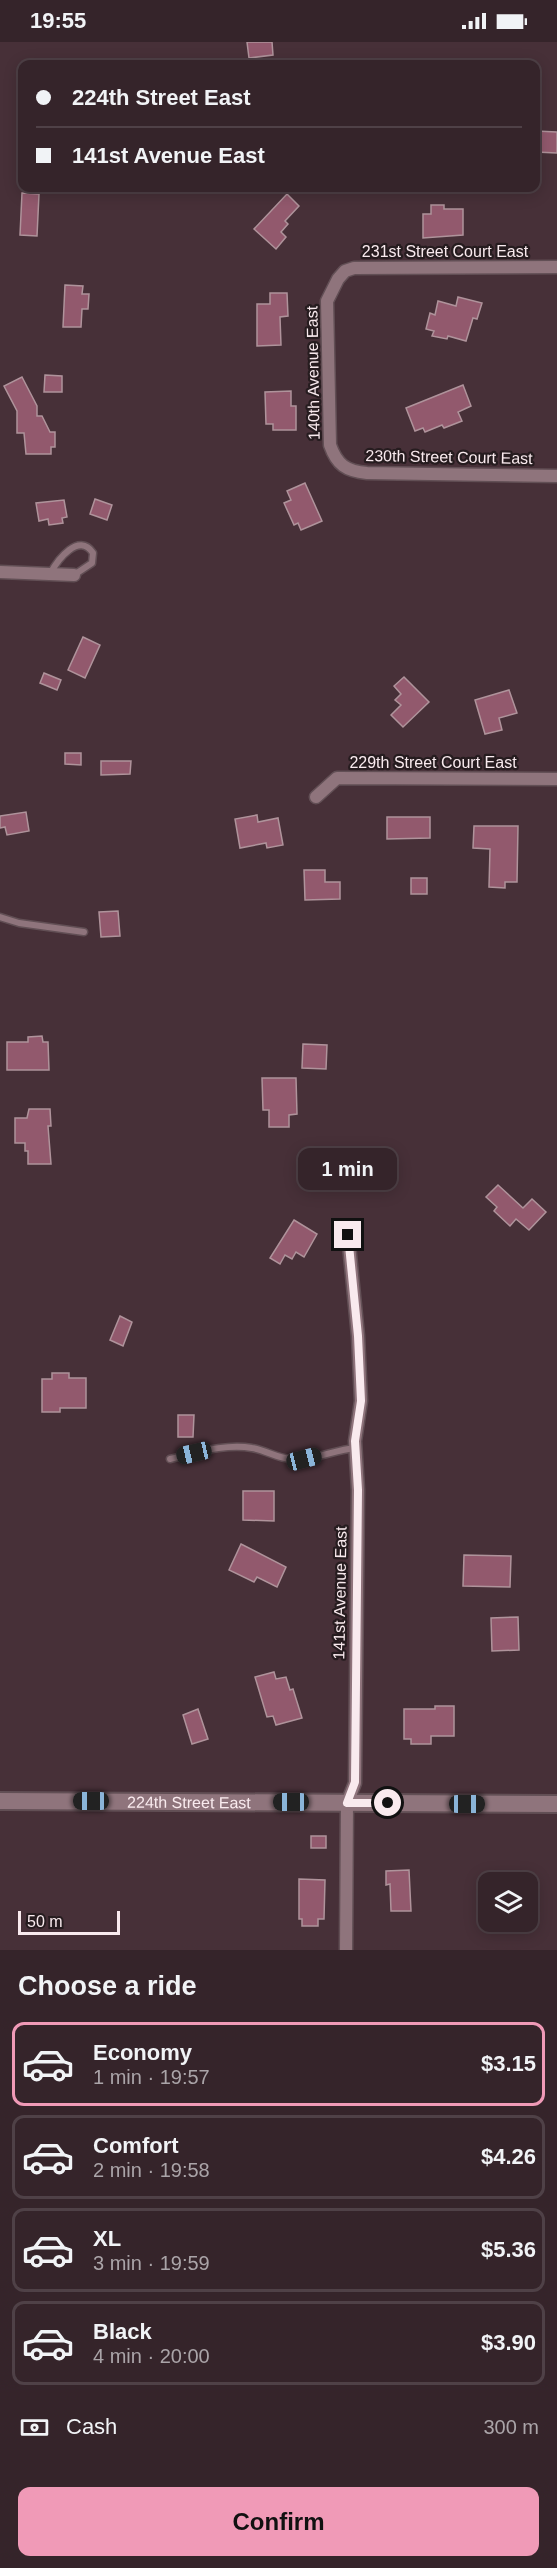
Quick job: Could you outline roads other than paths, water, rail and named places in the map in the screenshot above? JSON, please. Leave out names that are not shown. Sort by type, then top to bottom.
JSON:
[{"type":"street","name":"231st Street Court East","points":[[338,279],[345,271],[354,268],[557,267]]},
{"type":"street","name":"140th Avenue East","points":[[338,279],[327,301],[330,445],[341,466]]},
{"type":"street","name":"230th Street Court East","points":[[341,466],[348,470],[367,473],[557,476]]},
{"type":"street","points":[[0,572],[74,575]]},
{"type":"street","name":"229th Street Court East","points":[[316,797],[337,778],[557,779]]},
{"type":"street","name":"141st Avenue East","points":[[346,1950],[347,1803],[355,1782],[358,1490],[355,1448],[361,1401],[358,1336],[348,1235]]},
{"type":"street","name":"224th Street East","points":[[0,1801],[557,1804]]},
{"type":"lane","points":[[50,574],[57,560],[73,548],[83,544],[88,546],[93,553],[92,563],[74,575]]},
{"type":"lane","points":[[0,917],[27,924],[84,932]]},
{"type":"lane","points":[[170,1459],[235,1447],[252,1448],[290,1459],[304,1459],[355,1448]]}]
